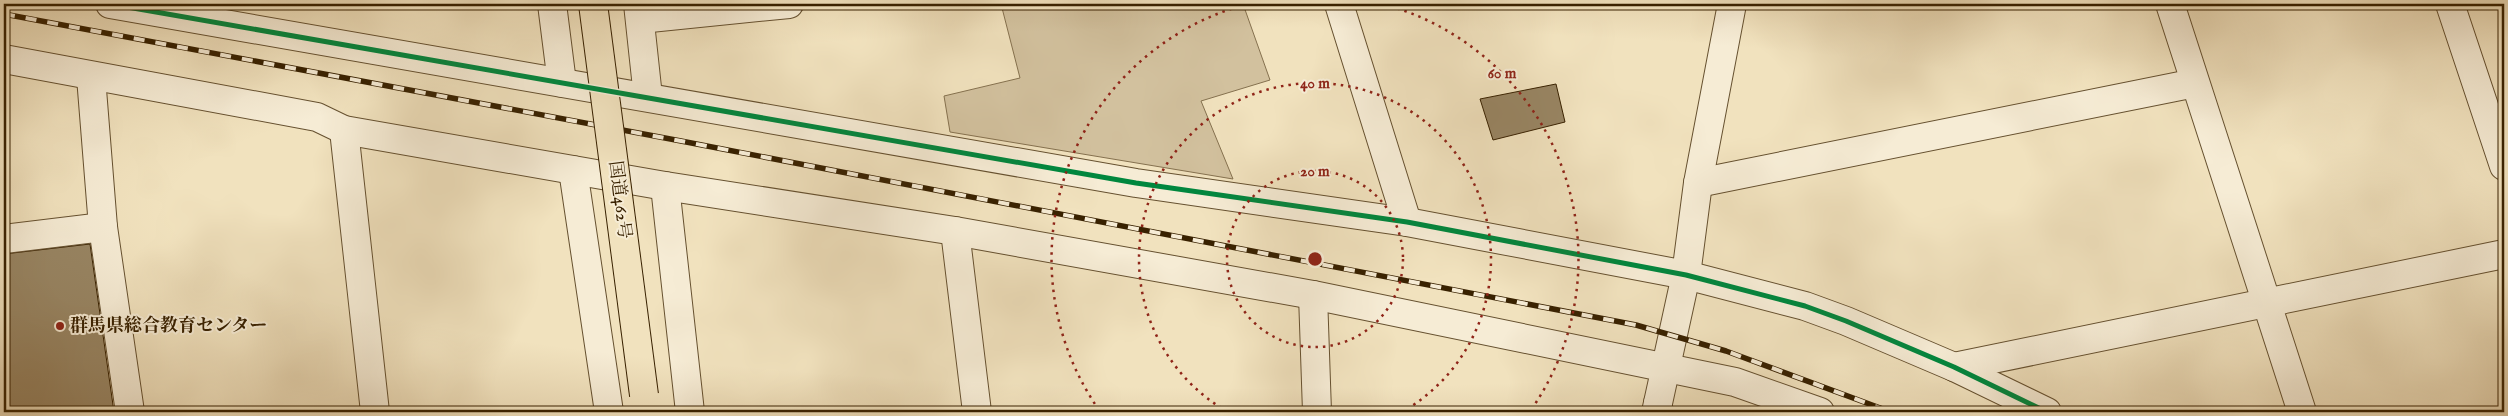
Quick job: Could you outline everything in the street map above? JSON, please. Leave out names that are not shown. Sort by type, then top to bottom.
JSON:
[{"type":"highway","name":"国道462号","points":[[593,4],[644,395]]},
{"type":"street","points":[[110,4],[1136,183],[1408,222],[1686,275],[1805,306],[1954,367],[2046,412]]},
{"type":"street","points":[[552,4],[562,83]]},
{"type":"street","points":[[648,98],[639,11],[789,4]]},
{"type":"street","points":[[1339,4],[1408,222]]},
{"type":"street","points":[[1657,407],[1686,275],[1698,183],[1732,4]]},
{"type":"street","points":[[2170,4],[2302,412]]},
{"type":"street","points":[[2450,4],[2504,166]]},
{"type":"street","points":[[4,59],[91,77],[317,117],[344,130],[665,186],[955,231],[1313,295],[1735,382],[1820,412]]},
{"type":"street","points":[[91,77],[102,227],[130,412]]},
{"type":"street","points":[[1698,183],[2195,83]]},
{"type":"street","points":[[344,130],[373,412]]},
{"type":"street","points":[[573,170],[609,412]]},
{"type":"street","points":[[665,186],[690,412]]},
{"type":"street","points":[[4,239],[102,227]]},
{"type":"street","points":[[955,231],[976,412]]},
{"type":"street","points":[[1954,367],[2504,254]]},
{"type":"street","points":[[1313,295],[1317,412]]},
{"type":"shaded area","points":[[1001,4],[1243,4],[1270,80],[1201,101],[1233,179],[950,132],[944,96],[1020,78]]},
{"type":"building","points":[[1556,84],[1565,122],[1493,140],[1480,99]]},
{"type":"building","name":"群馬県総合教育センター","points":[[90,244],[114,412],[4,412],[4,254]]},
{"type":"railway","points":[[4,14],[681,141],[1636,325],[1726,351],[1891,412]]},
{"type":"cycle path","points":[[110,4],[1136,183],[1407,222],[1686,275],[1805,306],[1846,321],[1954,367],[2047,412]]},
{"type":"place","name":"群馬県総合教育センター","points":[[60,326]]}]
